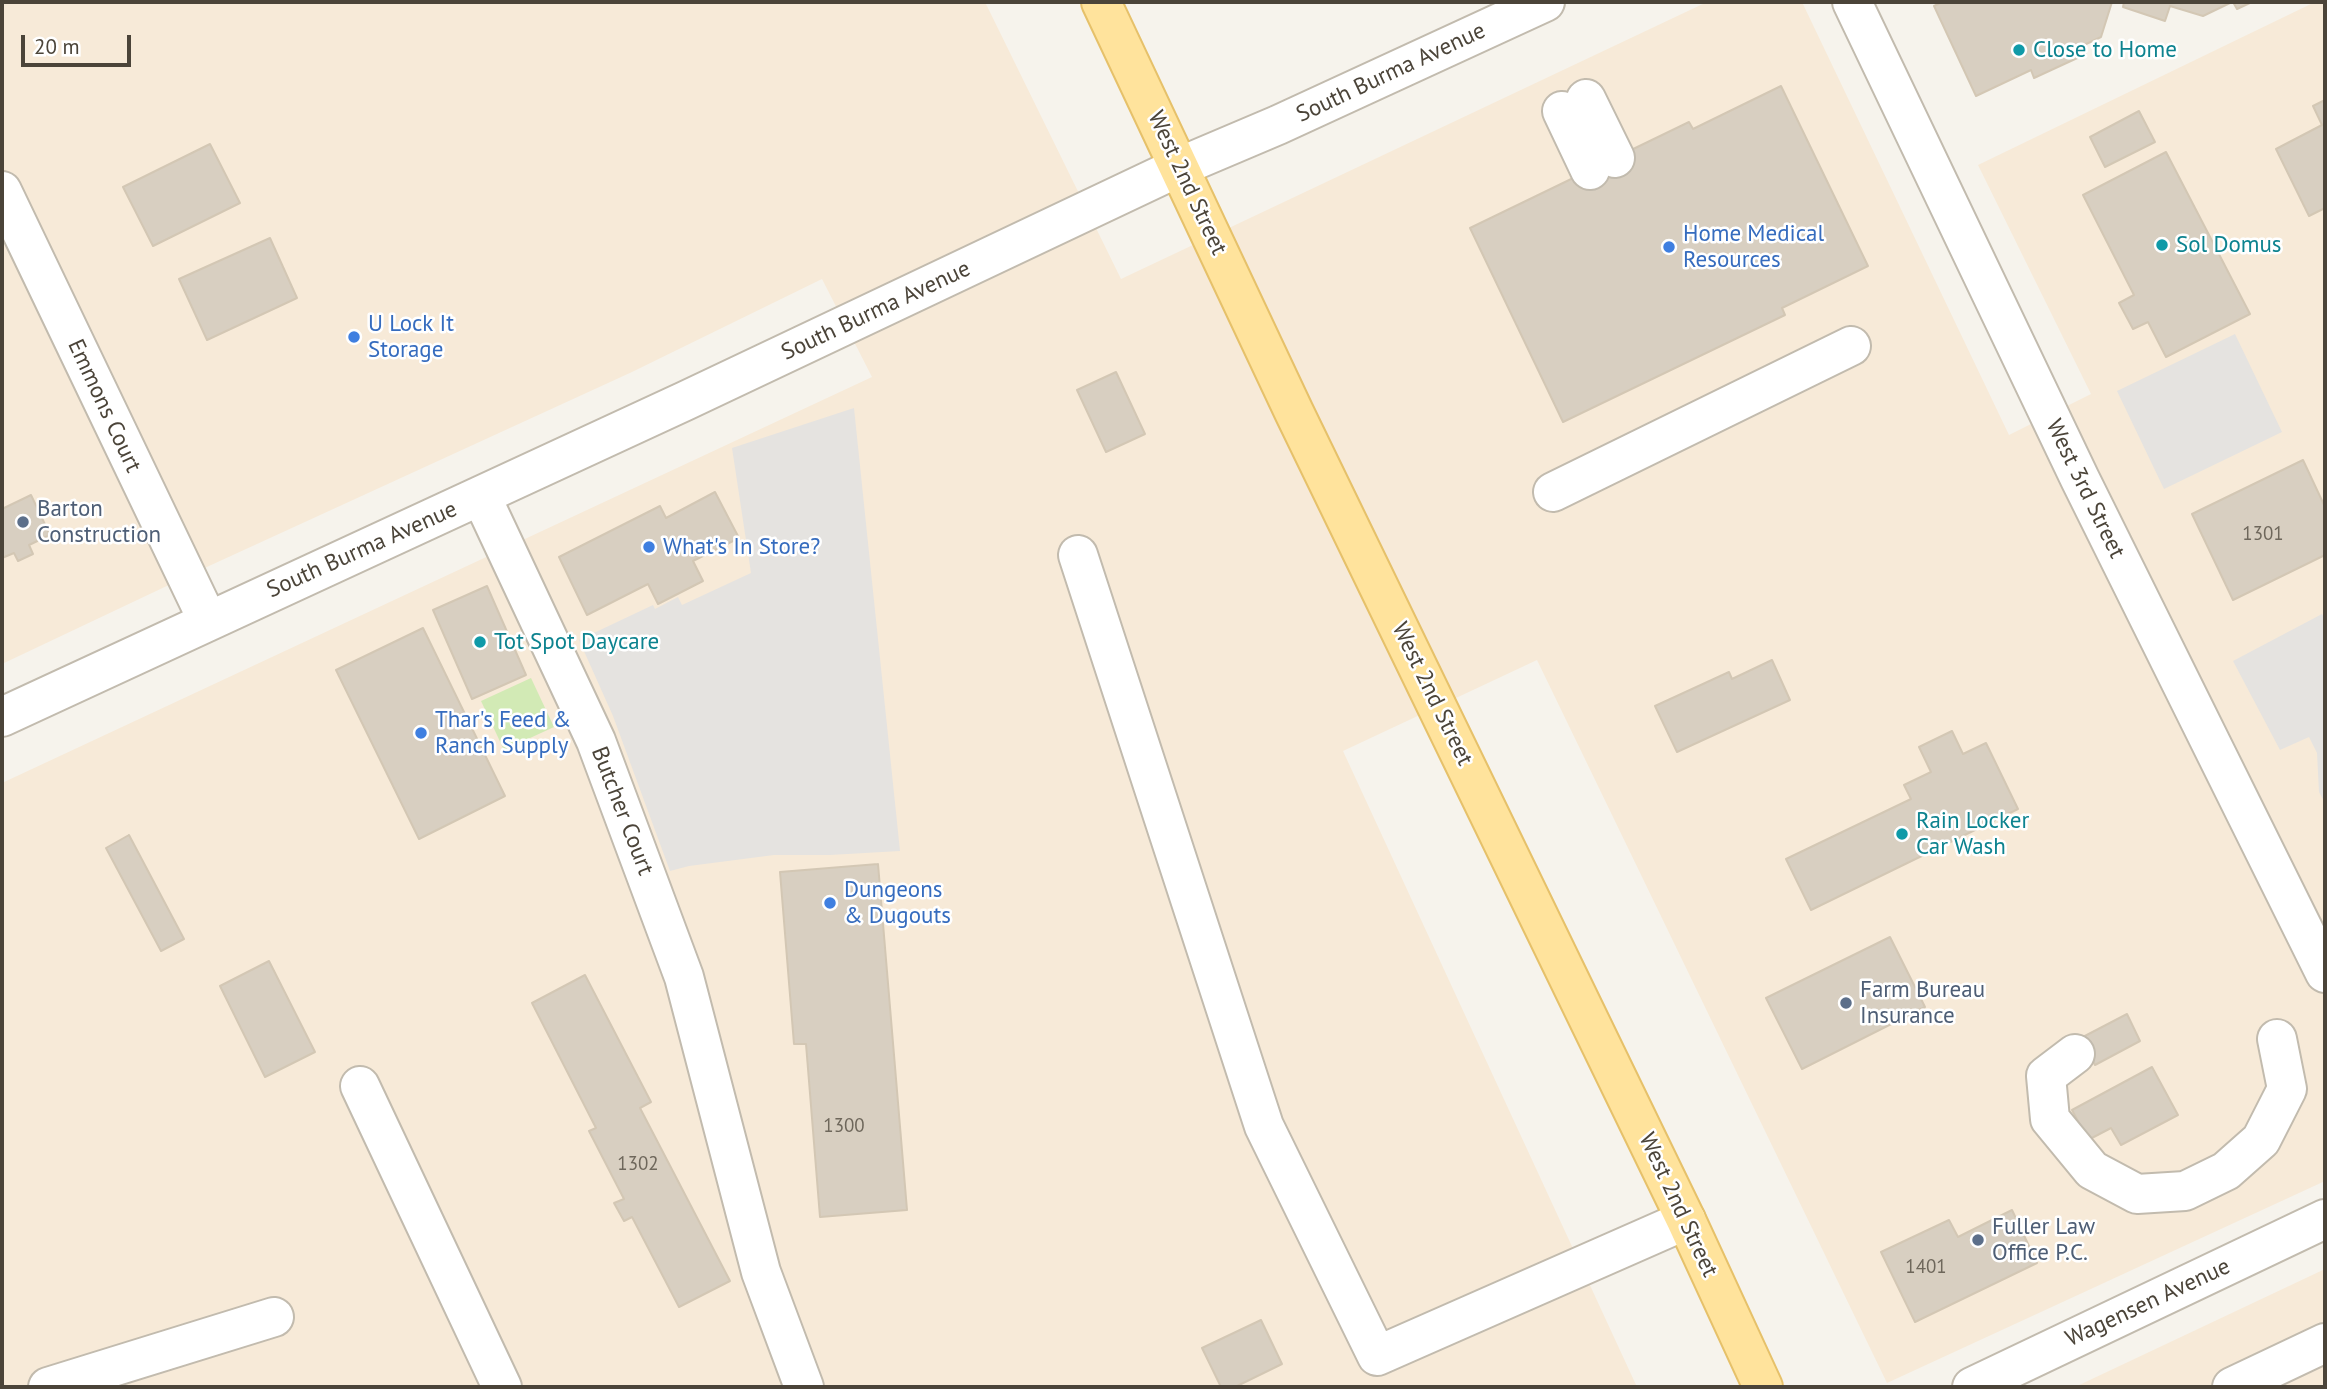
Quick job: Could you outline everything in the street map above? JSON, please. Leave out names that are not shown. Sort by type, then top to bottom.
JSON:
[{"type":"main road","name":"West 2nd Street","points":[[1101,2],[1294,412],[1686,1220],[1763,1387]]},
{"type":"street","name":"South Burma Avenue","points":[[2,717],[481,496],[1179,167],[1291,119],[1545,2]]},
{"type":"street","name":"West 3rd Street","points":[[1852,2],[2080,479],[2325,973]]},
{"type":"street","points":[[1574,105],[1602,164]]},
{"type":"street","name":"Emmons Court","points":[[4,199],[208,621]]},
{"type":"street","points":[[1553,492],[1851,346]]},
{"type":"street","name":"Butcher Court","points":[[481,496],[596,741],[684,977],[761,1272],[804,1387]]},
{"type":"street","points":[[1078,555],[1264,1126],[1377,1356],[1686,1220]]},
{"type":"street","points":[[2075,1054],[2046,1076],[2050,1119],[2092,1170],[2137,1194],[2185,1191],[2226,1171],[2261,1140],[2287,1089],[2277,1039]]},
{"type":"street","points":[[360,1086],[502,1387]]},
{"type":"street","name":"Wagensen Avenue","points":[[1972,1387],[2325,1219]]},
{"type":"street","points":[[48,1387],[274,1318]]},
{"type":"street","points":[[2232,1387],[2325,1343]]},
{"type":"shaded area","points":[[2,2],[985,2],[1121,279],[1707,2],[1802,2],[2009,435],[2091,394],[1978,165],[2315,2],[2325,2],[2325,1181],[1887,1383],[1537,660],[1343,751],[1637,1387],[2,1387],[2,783],[872,377],[822,279],[632,372],[2,664]]},
{"type":"shaded area","points":[[2235,334],[2282,432],[2164,489],[2117,391]]},
{"type":"shaded area","points":[[854,408],[900,851],[774,855],[670,871],[613,716],[579,640],[653,605],[655,609],[678,597],[682,605],[751,573],[732,448]]},
{"type":"shaded area","points":[[2322,614],[2325,620],[2325,803],[2319,792],[2317,753],[2309,737],[2280,750],[2233,661]]},
{"type":"shaded area","points":[[2325,1269],[2325,1387],[2075,1387]]},
{"type":"green space","points":[[531,678],[554,727],[504,750],[481,701]]},
{"type":"building","name":"Close to Home","points":[[1942,2],[2112,2],[2101,37],[2082,46],[2086,54],[2034,78],[2031,70],[1976,96],[1934,6]]},
{"type":"building","name":"Close to Home","points":[[2124,2],[2232,2],[2203,16],[2170,6],[2165,21],[2123,7]]},
{"type":"building","name":"Close to Home","points":[[2233,2],[2252,2],[2237,9]]},
{"type":"building","name":"Home Medical Resources","points":[[1781,86],[1868,266],[1782,308],[1785,315],[1563,422],[1470,228],[1689,122],[1693,129]]},
{"type":"building","points":[[2325,100],[2325,208],[2309,216],[2276,149],[2322,125],[2313,106]]},
{"type":"building","points":[[2139,111],[2155,142],[2105,167],[2090,137]]},
{"type":"building","points":[[210,144],[240,203],[153,246],[123,187]]},
{"type":"building","name":"Sol Domus","points":[[2166,152],[2250,314],[2166,357],[2148,322],[2133,329],[2119,303],[2134,295],[2083,195]]},
{"type":"building","points":[[270,238],[297,298],[207,340],[179,279]]},
{"type":"building","points":[[1116,372],[1145,434],[1106,452],[1077,390]]},
{"type":"building","points":[[2303,460],[2325,507],[2325,555],[2233,600],[2192,514]]},
{"type":"building","name":"What's In Store?","points":[[715,492],[739,538],[693,561],[703,581],[658,604],[648,584],[587,615],[559,557],[660,506],[666,518]]},
{"type":"building","name":"Barton Construction","points":[[31,495],[50,535],[29,545],[33,554],[18,561],[14,553],[2,558],[2,509]]},
{"type":"building","name":"Tot Spot Daycare","points":[[487,586],[526,675],[472,699],[433,610]]},
{"type":"building","name":"Thar's Feed & Ranch Supply","points":[[423,628],[505,796],[419,839],[336,670]]},
{"type":"building","points":[[1772,660],[1790,700],[1677,752],[1655,706],[1729,672],[1732,679]]},
{"type":"building","name":"Rain Locker Car Wash","points":[[1952,731],[1963,754],[1986,743],[2018,809],[1811,910],[1786,859],[1911,799],[1904,785],[1931,772],[1919,747]]},
{"type":"building","points":[[129,835],[184,939],[161,951],[106,848]]},
{"type":"building","points":[[878,864],[907,1210],[820,1217],[806,1044],[794,1044],[780,872]]},
{"type":"building","name":"Farm Bureau Insurance","points":[[1890,937],[1925,1007],[1802,1069],[1766,998]]},
{"type":"building","points":[[269,961],[315,1052],[265,1077],[220,986]]},
{"type":"building","points":[[585,975],[651,1102],[640,1108],[730,1281],[679,1307],[632,1217],[624,1221],[614,1203],[624,1199],[589,1131],[596,1128],[532,1003]]},
{"type":"building","points":[[2127,1014],[2140,1041],[2095,1065],[2081,1038]]},
{"type":"building","points":[[2152,1067],[2178,1115],[2121,1145],[2111,1128],[2088,1140],[2072,1110]]},
{"type":"building","points":[[2012,1210],[2037,1263],[1915,1322],[1881,1252],[1949,1220],[1958,1237]]},
{"type":"building","points":[[1261,1320],[1282,1364],[1235,1387],[1221,1387],[1202,1348]]},
{"type":"place","name":"Close to Home","points":[[2019,50]]},
{"type":"place","name":"Sol Domus","points":[[2162,245]]},
{"type":"place","name":"Home Medical Resources","points":[[1669,247]]},
{"type":"place","name":"U Lock It Storage","points":[[354,337]]},
{"type":"place","name":"Barton Construction","points":[[23,522]]},
{"type":"place","name":"What's In Store?","points":[[649,547]]},
{"type":"place","name":"Tot Spot Daycare","points":[[480,642]]},
{"type":"place","name":"Thar's Feed & Ranch Supply","points":[[421,733]]},
{"type":"place","name":"Rain Locker Car Wash","points":[[1902,834]]},
{"type":"place","name":"Dungeons & Dugouts","points":[[830,903]]},
{"type":"place","name":"Farm Bureau Insurance","points":[[1846,1003]]},
{"type":"place","name":"Fuller Law Office P.C.","points":[[1978,1240]]}]
